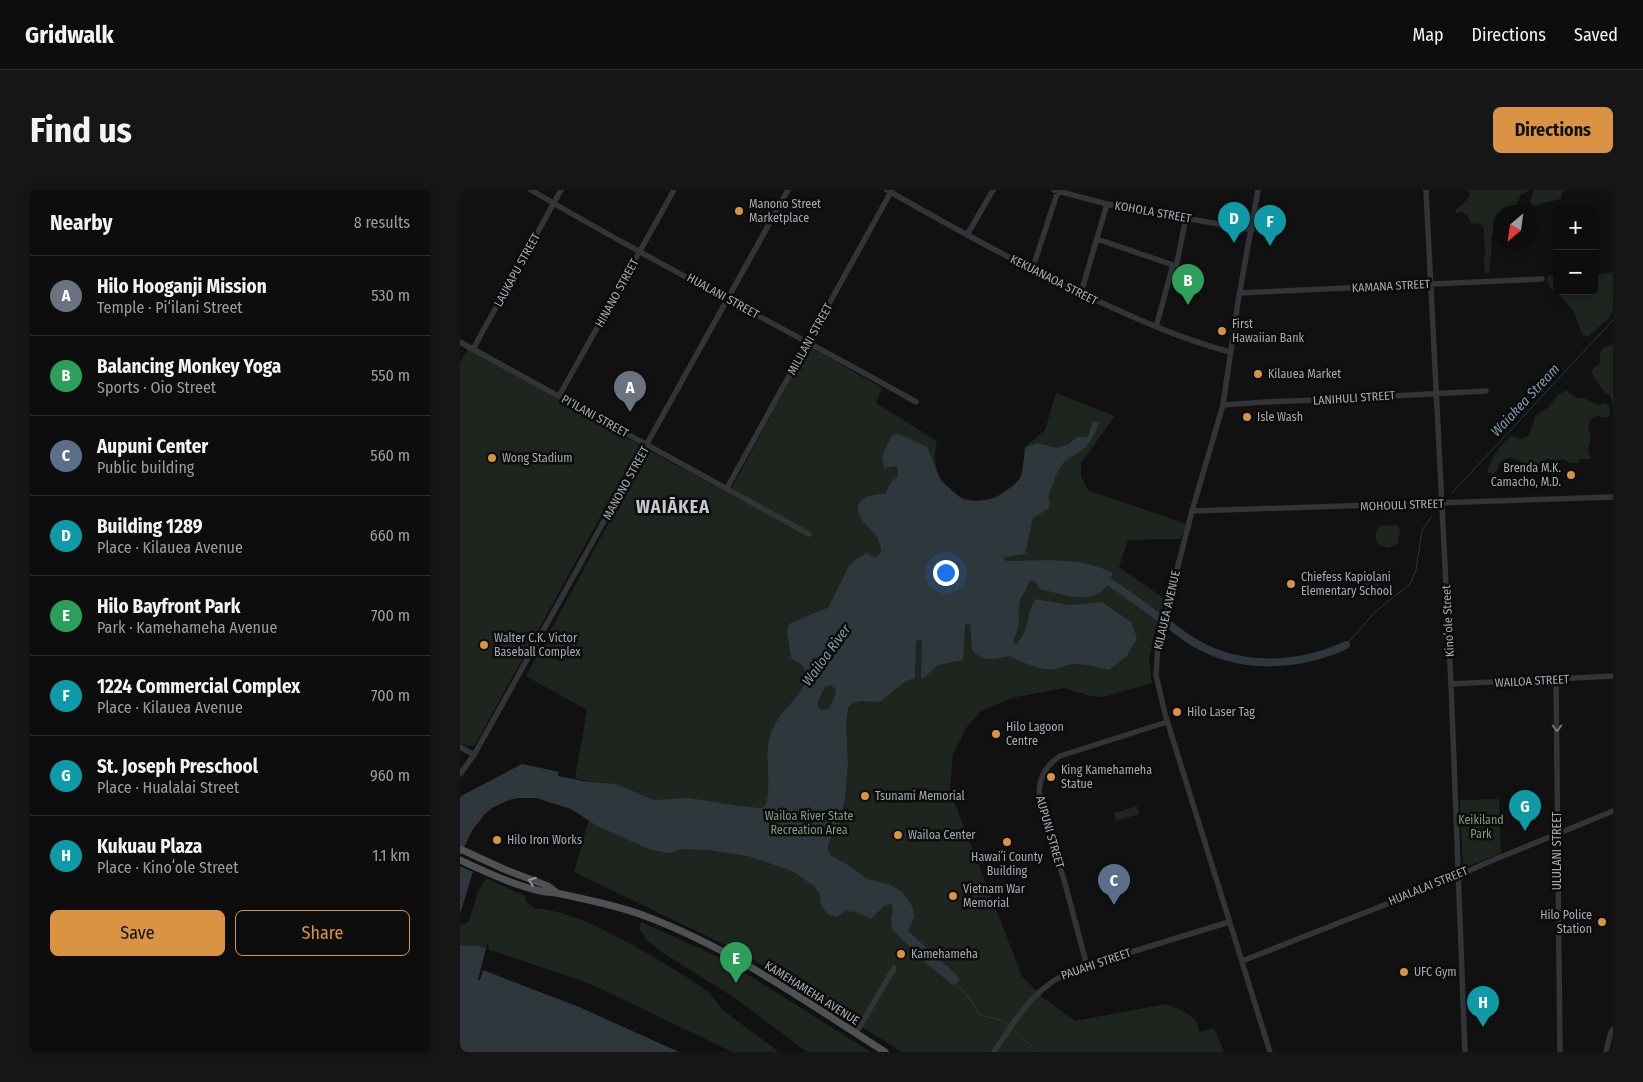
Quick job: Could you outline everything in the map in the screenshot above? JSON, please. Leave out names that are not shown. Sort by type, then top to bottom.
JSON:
[{"type":"main road","name":"KAMEHAMEHA AVENUE","points":[[463,851],[548,886],[557,893]]},
{"type":"main road","name":"KAMEHAMEHA AVENUE","points":[[460,860],[532,889],[546,893],[557,893],[638,913],[678,929],[744,964],[885,1052]]},
{"type":"street","name":"HUALANI STREET","points":[[531,190],[640,252],[916,402]]},
{"type":"street","name":"LAUKAPU STREET","points":[[473,349],[560,190]]},
{"type":"street","name":"HINANO STREET","points":[[559,396],[674,190]]},
{"type":"street","name":"MANONO STREET","points":[[460,774],[474,755],[788,190]]},
{"type":"street","points":[[967,235],[993,190]]},
{"type":"street","points":[[1032,270],[1056,190]]},
{"type":"street","name":"KOHOLA STREET","points":[[1056,190],[1108,204],[1252,230]]},
{"type":"street","name":"KILAUEA AVENUE","points":[[1258,190],[1230,352],[1223,406],[1168,601],[1158,644],[1156,681],[1167,722],[1270,1052]]},
{"type":"street","name":"Kinoʻole Street","points":[[1426,190],[1451,684],[1465,1052]]},
{"type":"street","name":"KEKUANAOA STREET","points":[[890,191],[1032,270],[1100,304],[1156,327],[1230,352]]},
{"type":"street","name":"MILILANI STREET","points":[[728,488],[890,191]]},
{"type":"street","points":[[1081,293],[1108,204]]},
{"type":"street","points":[[1156,327],[1167,284],[1177,262],[1186,218]]},
{"type":"street","points":[[1097,239],[1174,265]]},
{"type":"street","name":"KAMANA STREET","points":[[1240,293],[1542,279]]},
{"type":"street","name":"PI‘ILANI STREET","points":[[460,342],[809,534]]},
{"type":"street","name":"LANIHULI STREET","points":[[1223,406],[1436,392],[1486,391]]},
{"type":"street","name":"MOHOULI STREET","points":[[1192,511],[1613,497]]},
{"type":"street","name":"WAILOA STREET","points":[[1451,684],[1613,676]]},
{"type":"street","name":"ULULANI STREET","points":[[1556,679],[1560,1052]]},
{"type":"street","name":"AUPUNI STREET","points":[[1087,966],[1038,794],[1040,779],[1048,766],[1060,756],[1167,722]]},
{"type":"street","points":[[460,746],[474,755]]},
{"type":"street","name":"HUALALAI STREET","points":[[1242,961],[1458,876],[1613,811]]},
{"type":"street","name":"PAUAHI STREET","points":[[994,1052],[1028,1002],[1045,986],[1065,973],[1230,922]]},
{"type":"street","points":[[856,1033],[894,968]]},
{"type":"street","points":[[1606,1052],[1610,1033],[1613,1029]]},
{"type":"green space","points":[[1468,190],[1530,190],[1521,195],[1516,205],[1493,205],[1492,245],[1489,273],[1487,274],[1484,263],[1486,252],[1484,228],[1480,224],[1470,223],[1467,215],[1462,212],[1456,213],[1455,210],[1470,195]]},
{"type":"green space","points":[[1534,190],[1566,190],[1562,193],[1561,199],[1538,205],[1531,204],[1530,201]]},
{"type":"green space","points":[[1613,272],[1613,310],[1609,318],[1589,336],[1582,335],[1574,312],[1560,295],[1598,295],[1598,274]]},
{"type":"green space","points":[[1553,276],[1553,290],[1548,284],[1547,277]]},
{"type":"green space","points":[[1613,344],[1613,405],[1610,395],[1605,393],[1591,373],[1594,367],[1599,365],[1601,349]]},
{"type":"green space","points":[[468,348],[640,445],[475,745],[466,746],[460,743],[460,363]]},
{"type":"green space","name":"Wailoa River State Recreation Area","points":[[812,348],[882,388],[876,403],[937,441],[935,457],[938,472],[944,484],[954,493],[966,499],[980,500],[994,497],[1011,488],[1016,483],[1023,469],[1024,448],[1045,430],[1056,393],[1115,416],[1081,463],[1081,477],[1088,490],[1186,524],[1181,539],[1128,540],[1119,567],[1165,599],[1154,635],[1149,660],[1152,683],[1103,697],[1090,696],[1064,688],[1012,698],[981,711],[967,727],[953,754],[950,791],[1022,976],[1042,997],[1075,1021],[1166,1004],[1181,1010],[1195,1019],[1200,1032],[1214,1028],[1224,1052],[902,1052],[744,954],[574,872],[599,784],[575,778],[587,710],[526,676],[648,450],[729,493],[805,352]]},
{"type":"green space","points":[[1565,390],[1577,398],[1584,398],[1598,405],[1605,403],[1609,406],[1609,416],[1605,418],[1597,416],[1588,425],[1591,436],[1588,451],[1591,459],[1580,459],[1577,463],[1569,463],[1562,459],[1557,461],[1546,459],[1539,471],[1535,472],[1532,467],[1524,468],[1521,461],[1508,458],[1498,465],[1499,468],[1492,475],[1487,471],[1502,444],[1511,436],[1522,439],[1529,435],[1536,415],[1549,407],[1557,396]]},
{"type":"green space","points":[[1396,525],[1400,529],[1398,544],[1388,548],[1379,545],[1375,536],[1379,526]]},
{"type":"green space","points":[[1378,578],[1379,589],[1362,591],[1361,579]]},
{"type":"green space","name":"Keikiland Park","points":[[1499,799],[1501,853],[1463,868],[1460,800]]},
{"type":"green space","points":[[1137,806],[1139,814],[1116,821],[1114,813]]},
{"type":"green space","points":[[486,878],[525,896],[526,901],[533,908],[565,914],[596,926],[668,966],[707,991],[724,1011],[779,1052],[732,1052],[593,985],[488,949],[489,944],[487,944],[486,948],[460,945],[460,925],[469,922],[477,894]]},
{"type":"green space","points":[[641,922],[723,959],[871,1052],[807,1052],[735,998],[660,951],[647,940],[639,929]]},
{"type":"water","points":[[1093,421],[1099,423],[1086,447],[1064,462],[1058,471],[1048,496],[1050,502],[1048,509],[1033,518],[1025,554],[1004,557],[1005,561],[1046,560],[1087,564],[1113,573],[1105,588],[1099,593],[1083,597],[1074,597],[1040,589],[1032,580],[1029,582],[1020,601],[1019,624],[1013,640],[1015,645],[1020,640],[1026,628],[1030,610],[1036,599],[1070,605],[1102,602],[1131,622],[1137,638],[1127,656],[1109,670],[1074,664],[1057,669],[1041,668],[1009,656],[989,659],[981,657],[972,650],[970,624],[967,623],[965,626],[963,660],[938,665],[921,679],[922,642],[920,639],[916,642],[915,678],[906,681],[881,701],[862,701],[853,703],[848,708],[846,726],[848,763],[845,798],[840,822],[828,844],[828,850],[830,855],[850,866],[867,879],[891,885],[902,892],[911,904],[915,916],[908,931],[958,976],[959,981],[953,985],[927,964],[892,929],[892,904],[885,905],[871,919],[856,912],[845,911],[837,917],[828,915],[821,905],[820,894],[814,886],[792,871],[748,856],[707,850],[683,849],[669,853],[651,850],[597,826],[571,809],[536,798],[509,800],[492,808],[473,829],[460,855],[461,796],[522,764],[559,772],[558,776],[589,782],[616,784],[654,800],[689,798],[733,805],[764,807],[768,795],[768,751],[771,734],[780,716],[799,694],[806,680],[803,667],[791,658],[787,632],[789,624],[828,608],[849,566],[856,559],[867,553],[875,558],[881,552],[876,535],[862,520],[858,509],[859,504],[865,498],[875,494],[885,494],[892,481],[898,476],[897,466],[884,468],[882,456],[892,435],[899,434],[927,447],[941,481],[963,500],[976,501],[997,497],[1014,485],[1021,477],[1026,447],[1037,443],[1057,448],[1069,444],[1077,437],[1088,437]],"holes":[[[830,685],[835,688],[836,694],[829,709],[821,710],[817,706],[825,687]]]},
{"type":"water","points":[[460,866],[473,872],[460,914]]},
{"type":"water","points":[[460,945],[486,948],[478,980],[480,980],[483,970],[579,1007],[679,1052],[460,1052]]},
{"type":"waterway","name":"Waiakea Stream","points":[[1452,493],[1613,320]]},
{"type":"waterway","points":[[1346,645],[1374,613],[1410,584],[1416,570],[1422,530],[1432,516]]},
{"type":"waterway","name":"Wailoa River","points":[[1099,578],[1108,581],[1191,641],[1213,652],[1231,658],[1270,662],[1290,661],[1309,658],[1346,645]]},
{"type":"waterway","points":[[955,982],[980,1015],[1003,1021],[1010,1026]]},
{"type":"waterway","points":[[1013,1029],[1038,1052]]},
{"type":"place","name":"Manono Street Marketplace","points":[[739,211]]},
{"type":"place","name":"Building 1289","points":[[1234,243]]},
{"type":"place","name":"1224 Commercial Complex","points":[[1270,246]]},
{"type":"place","name":"Balancing Monkey Yoga","points":[[1188,305]]},
{"type":"place","name":"First Hawaiian Bank","points":[[1222,331]]},
{"type":"place","name":"Kilauea Market","points":[[1258,374]]},
{"type":"place","name":"Hilo Hooganji Mission","points":[[630,412]]},
{"type":"place","name":"Isle Wash","points":[[1247,417]]},
{"type":"place","name":"Wong Stadium","points":[[492,458]]},
{"type":"place","name":"Brenda M.K. Camacho, M.D.","points":[[1571,475]]},
{"type":"place","name":"Chiefess Kapiolani Elementary School","points":[[1291,584]]},
{"type":"place","name":"Walter C.K. Victor Baseball Complex","points":[[484,645]]},
{"type":"place","name":"Hilo Laser Tag","points":[[1177,712]]},
{"type":"place","name":"Hilo Lagoon Centre","points":[[996,734]]},
{"type":"place","name":"King Kamehameha Statue","points":[[1051,777]]},
{"type":"place","name":"Tsunami Memorial","points":[[865,796]]},
{"type":"place","name":"St. Joseph Preschool","points":[[1525,831]]},
{"type":"place","name":"Wailoa Center","points":[[898,835]]},
{"type":"place","name":"Hilo Iron Works","points":[[497,840]]},
{"type":"place","name":"Hawaiʻi County Building","points":[[1007,842]]},
{"type":"place","name":"Vietnam War Memorial","points":[[953,896]]},
{"type":"place","name":"Aupuni Center","points":[[1114,905]]},
{"type":"place","name":"Hilo Police Station","points":[[1602,922]]},
{"type":"place","name":"Kamehameha","points":[[901,954]]},
{"type":"place","name":"UFC Gym","points":[[1404,972]]},
{"type":"place","name":"Hilo Bayfront Park","points":[[736,983]]},
{"type":"place","name":"Kukuau Plaza","points":[[1483,1027]]},
{"type":"district","name":"WAIĀKEA","points":[[673,507]]}]
